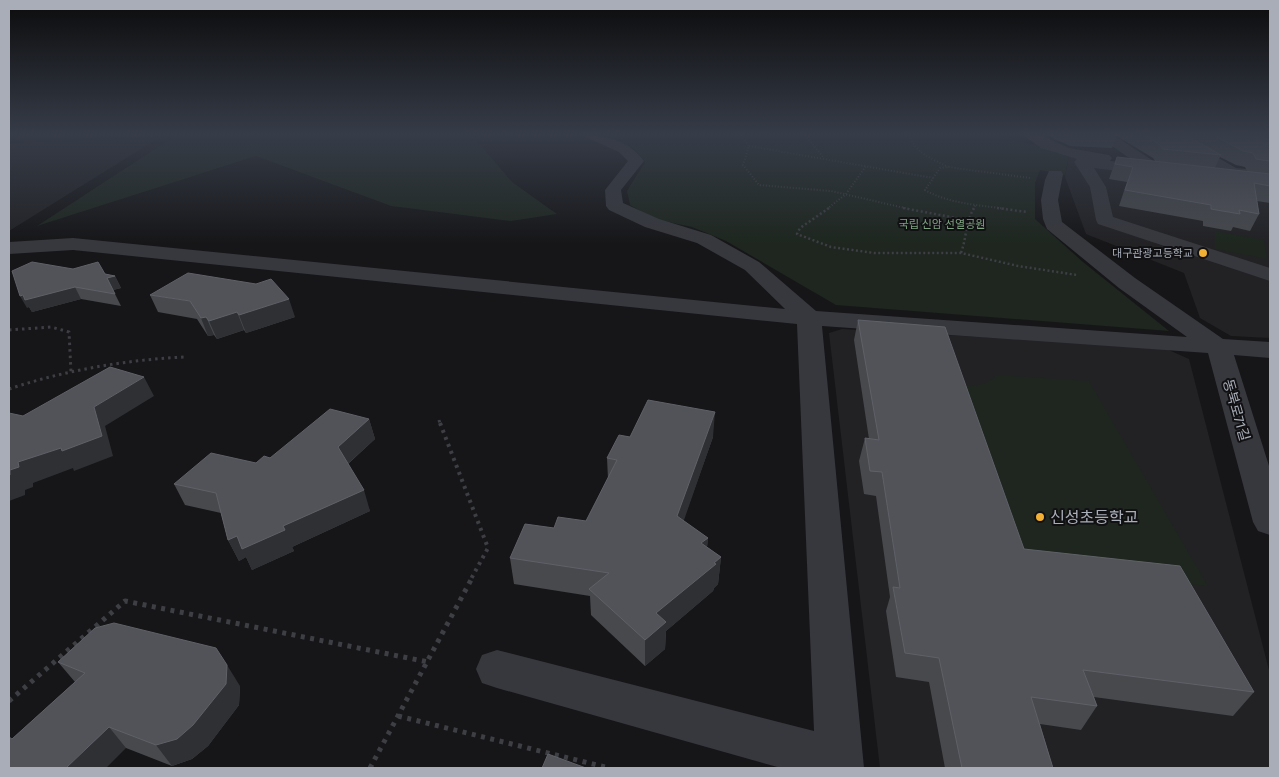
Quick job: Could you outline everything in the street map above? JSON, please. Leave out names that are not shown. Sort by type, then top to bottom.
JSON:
[{"type":"street","points":[[497,669],[840,765],[809,318],[752,266],[704,239],[652,223],[615,206],[613,190],[628,171]]},
{"type":"street","points":[[1088,171],[1098,186],[1105,220],[1270,275]]},
{"type":"street","points":[[1270,176],[1232,172],[1198,172],[1270,183]]},
{"type":"street","points":[[1054,178],[1050,216],[1054,225],[1127,283],[1219,348]]},
{"type":"street","points":[[9,248],[74,244],[809,318],[1219,348],[1270,350]]},
{"type":"street","name":"동북로71길","points":[[1219,348],[1270,522]]},
{"type":"path","points":[[748,171],[758,184],[846,194],[882,204],[967,220]]},
{"type":"path","points":[[862,171],[846,194],[800,228],[797,234],[831,247],[874,252],[962,253],[1018,266],[1127,283]]},
{"type":"path","points":[[895,171],[933,178]]},
{"type":"path","points":[[938,171],[925,190],[930,194],[976,204],[1050,216]]},
{"type":"path","points":[[989,171],[1054,178]]},
{"type":"path","points":[[962,253],[966,240],[967,220],[976,204]]},
{"type":"path","points":[[9,330],[51,327],[69,332],[71,372]]},
{"type":"path","points":[[9,389],[71,372],[153,358],[185,357]]},
{"type":"path","points":[[370,768],[488,548],[439,420]]},
{"type":"path","points":[[9,701],[126,601],[428,662]]},
{"type":"path","points":[[398,716],[610,768]]},
{"type":"shaded area","points":[[9,171],[105,171],[9,231]]},
{"type":"shaded area","name":"대구관광고등학교","points":[[1066,171],[1192,171],[1270,181],[1270,338],[1231,336],[1200,318],[1184,273],[1086,234],[1065,177]]},
{"type":"shaded area","name":"신성초등학교","points":[[842,329],[1162,347],[1189,359],[1270,674],[1270,768],[880,768],[829,333]]},
{"type":"green space","points":[[121,171],[208,171],[37,226]]},
{"type":"green space","points":[[297,171],[503,171],[512,182],[557,214],[511,221],[391,206]]},
{"type":"green space","name":"국립 신암 선열공원","points":[[639,171],[1040,171],[1035,183],[1035,219],[1083,262],[1169,331],[836,305],[726,241],[692,227],[654,219],[630,205],[627,191]]},
{"type":"green space","name":"국립 신암 선열공원","points":[[1046,171],[1066,171],[1065,175]]},
{"type":"green space","points":[[1215,231],[1264,240],[1267,259],[1215,249]]},
{"type":"green space","points":[[996,375],[1089,381],[1208,586],[1030,567],[958,386],[983,384]]},
{"type":"building","points":[[1132,171],[1245,171],[1270,174],[1270,186],[1254,183],[1259,214],[1239,210],[1240,214],[1211,209],[1211,205],[1125,190]]},
{"type":"building","points":[[32,262],[73,269],[98,262],[105,274],[115,276],[107,278],[115,294],[75,287],[25,300],[23,295],[20,296],[12,271]]},
{"type":"building","points":[[188,273],[256,284],[271,279],[289,299],[239,315],[237,312],[209,321],[206,317],[201,318],[190,301],[150,295]]},
{"type":"building","points":[[858,320],[945,327],[1024,549],[1180,566],[1254,692],[1083,670],[1097,706],[1031,697],[1053,768],[962,768],[939,658],[905,653],[893,587],[900,588],[882,472],[870,471],[865,438],[879,440]]},
{"type":"building","points":[[110,367],[144,377],[94,407],[102,436],[62,451],[61,448],[18,462],[19,467],[10,470],[9,475],[9,413],[23,416]]},
{"type":"building","points":[[648,400],[715,412],[677,516],[708,538],[701,543],[721,557],[714,563],[716,564],[656,613],[666,622],[645,640],[589,589],[609,573],[510,558],[525,524],[554,528],[558,517],[586,521],[617,460],[607,458],[619,435],[630,437]]},
{"type":"building","points":[[330,409],[369,419],[338,447],[364,490],[283,526],[285,530],[242,549],[237,536],[228,540],[216,493],[174,484],[211,453],[256,463],[264,456],[270,458]]},
{"type":"building","points":[[114,623],[216,648],[227,665],[226,684],[193,725],[177,739],[156,745],[109,727],[66,768],[9,768],[9,737],[12,739],[85,673],[58,662],[95,628]]},
{"type":"building","points":[[548,754],[586,768],[542,768]]},
{"type":"place","name":"대구관광고등학교","points":[[1203,253]]},
{"type":"place","name":"신성초등학교","points":[[1040,517]]}]
